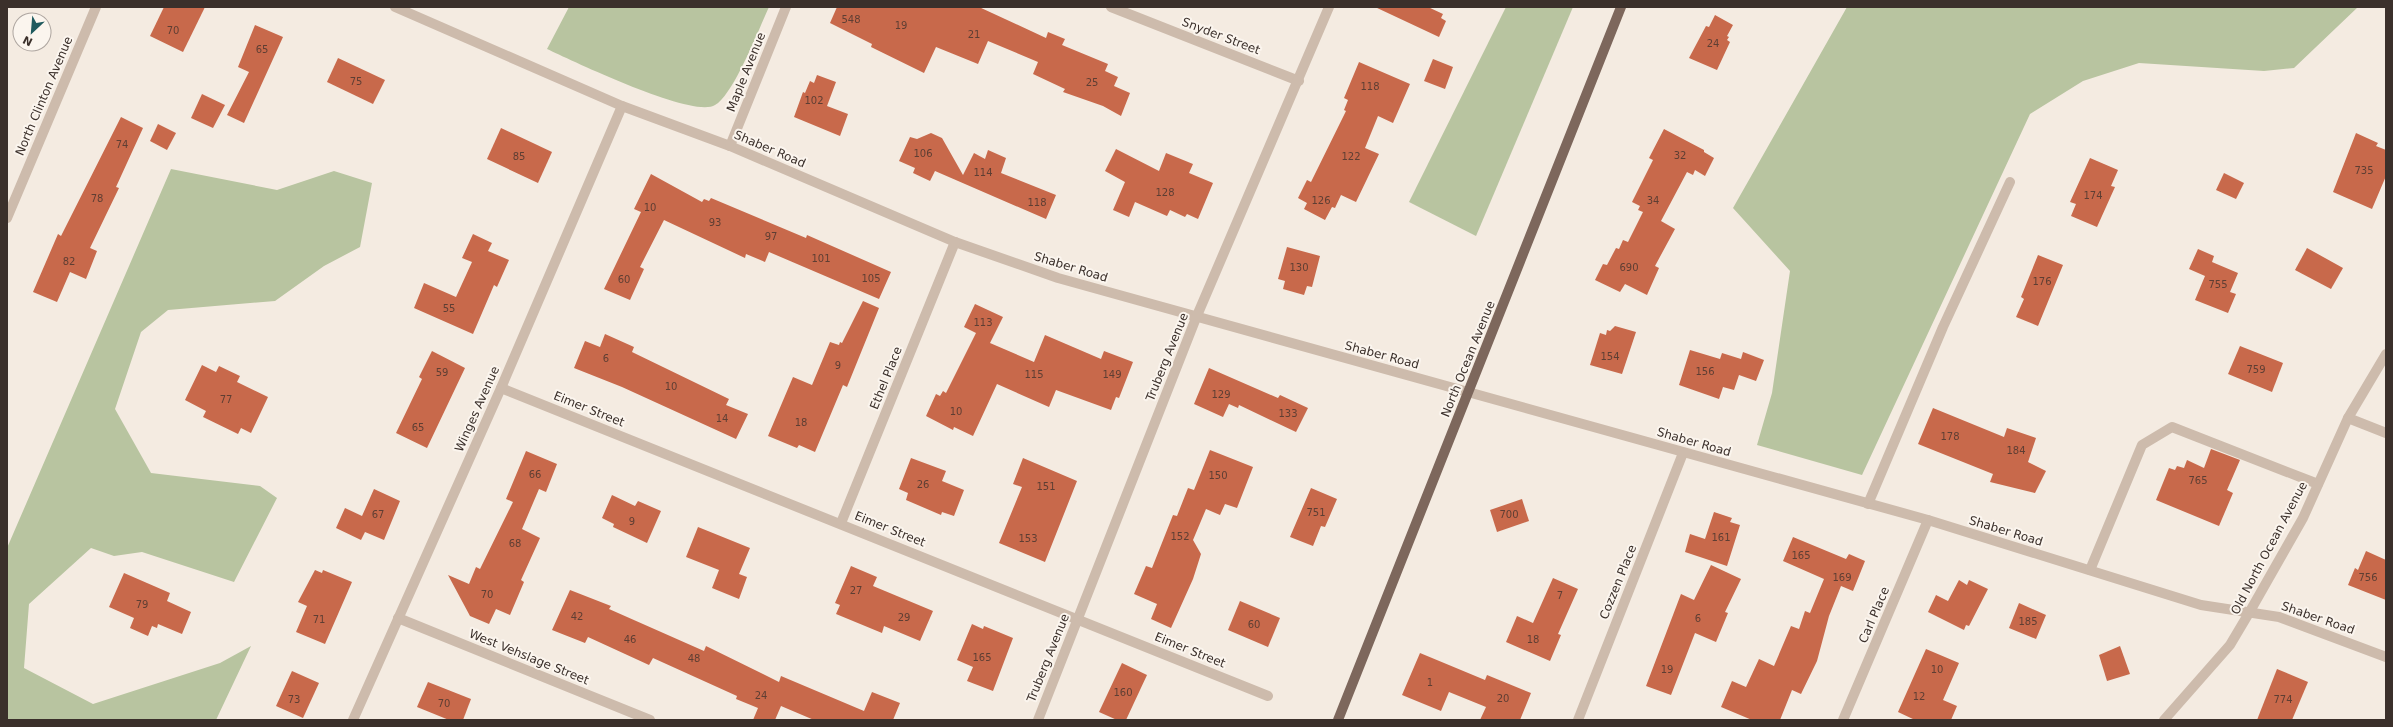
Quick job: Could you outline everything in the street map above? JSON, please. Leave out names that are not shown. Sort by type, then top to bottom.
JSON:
[{"type":"main road","name":"North Ocean Avenue","points":[[1338,720],[1620,7]]},
{"type":"street","name":"North Clinton Avenue","points":[[7,218],[96,7]]},
{"type":"street","name":"Shaber Road","points":[[395,7],[622,106],[730,146],[955,242],[1058,278],[1196,318],[1928,520],[2201,605],[2279,617],[2386,657]]},
{"type":"street","name":"Maple Avenue","points":[[730,146],[786,7]]},
{"type":"street","name":"Snyder Street","points":[[1111,7],[1299,81]]},
{"type":"street","name":"Truberg Avenue","points":[[1038,720],[1196,318],[1330,7]]},
{"type":"street","name":"Winges Avenue","points":[[353,720],[501,388],[622,106]]},
{"type":"street","points":[[1868,504],[1943,327],[2010,182]]},
{"type":"street","name":"Ethel Place","points":[[841,523],[955,242]]},
{"type":"street","name":"Old North Ocean Avenue","points":[[2164,720],[2230,645],[2303,518],[2348,418],[2386,354]]},
{"type":"street","name":"Eimer Street","points":[[501,388],[841,523],[1268,696]]},
{"type":"street","points":[[2348,418],[2386,433]]},
{"type":"street","points":[[2090,570],[2142,445],[2172,427],[2318,484]]},
{"type":"street","name":"Cozzen Place","points":[[1578,720],[1683,453]]},
{"type":"street","name":"Carl Place","points":[[1844,720],[1928,520]]},
{"type":"street","name":"West Vehslage Street","points":[[398,618],[650,720]]},
{"type":"green space","points":[[569,7],[769,7],[738,75],[730,88],[715,105],[703,107],[683,104],[632,87],[547,49]]},
{"type":"green space","points":[[1506,7],[1573,7],[1476,236],[1409,202]]},
{"type":"green space","points":[[1847,7],[2358,7],[2294,68],[2264,71],[2139,63],[2083,81],[2030,114],[1862,475],[1757,445],[1772,393],[1790,271],[1733,208]]},
{"type":"green space","points":[[171,169],[277,190],[334,171],[372,183],[360,247],[324,266],[275,301],[168,310],[141,332],[115,409],[151,473],[260,486],[277,498],[234,582],[142,552],[114,556],[91,548],[29,604],[24,668],[93,704],[220,663],[251,646],[216,720],[7,720],[7,548]]},
{"type":"building","points":[[164,7],[205,7],[183,52],[150,36]]},
{"type":"building","points":[[837,7],[979,7],[1046,38],[1048,32],[1065,39],[1062,45],[1108,64],[1105,71],[1118,77],[1114,86],[1130,93],[1121,116],[1103,106],[1063,92],[1065,89],[1033,74],[1038,62],[988,41],[978,64],[936,47],[924,73],[871,47],[872,44],[830,23]]},
{"type":"building","points":[[1375,7],[1428,7],[1443,14],[1441,18],[1446,21],[1439,37]]},
{"type":"building","points":[[1715,15],[1733,25],[1727,36],[1729,37],[1727,40],[1730,42],[1717,70],[1689,58],[1706,26],[1709,27]]},
{"type":"building","points":[[255,25],[283,37],[244,123],[227,115],[249,72],[238,67]]},
{"type":"building","points":[[338,58],[385,80],[373,104],[327,82]]},
{"type":"building","points":[[1433,59],[1453,67],[1445,89],[1424,81]]},
{"type":"building","points":[[1359,62],[1410,84],[1393,123],[1378,116],[1365,148],[1379,154],[1356,202],[1341,195],[1335,208],[1332,207],[1325,220],[1304,209],[1307,203],[1298,198],[1307,180],[1311,182],[1346,111],[1344,110],[1348,100],[1344,98]]},
{"type":"building","points":[[817,75],[836,82],[827,106],[848,114],[840,136],[794,117],[803,92],[805,93],[810,81],[814,83]]},
{"type":"building","points":[[202,94],[225,105],[213,128],[191,118]]},
{"type":"building","points":[[121,117],[143,128],[116,187],[119,188],[90,248],[97,251],[86,279],[70,272],[57,302],[33,292],[58,234],[61,236]]},
{"type":"building","points":[[158,124],[176,133],[167,150],[150,141]]},
{"type":"building","points":[[501,128],[552,152],[538,183],[487,159]]},
{"type":"building","points":[[1664,129],[1704,150],[1704,152],[1714,158],[1705,176],[1695,170],[1693,175],[1687,172],[1661,221],[1675,229],[1655,266],[1659,268],[1647,295],[1625,284],[1620,292],[1595,280],[1603,264],[1607,265],[1616,248],[1619,249],[1623,240],[1628,242],[1643,212],[1638,210],[1640,206],[1632,202],[1653,160],[1649,158]]},
{"type":"building","points":[[931,133],[942,138],[963,175],[974,153],[985,159],[988,150],[1006,158],[1001,173],[1056,195],[1046,219],[935,171],[930,181],[913,173],[915,168],[899,161],[910,137],[917,139]]},
{"type":"building","points":[[2356,133],[2378,143],[2376,146],[2386,150],[2386,176],[2372,209],[2333,192]]},
{"type":"building","points":[[1116,149],[1159,171],[1166,153],[1193,164],[1189,173],[1213,183],[1198,219],[1187,214],[1185,217],[1170,210],[1167,216],[1135,202],[1129,217],[1113,210],[1125,182],[1105,171]]},
{"type":"building","points":[[2090,158],[2118,170],[2111,186],[2115,187],[2097,227],[2071,216],[2076,204],[2070,202]]},
{"type":"building","points":[[2224,173],[2244,183],[2236,199],[2216,190]]},
{"type":"building","points":[[651,174],[702,202],[704,199],[709,201],[711,198],[806,238],[807,235],[891,272],[879,299],[769,252],[765,262],[746,254],[745,258],[664,220],[640,267],[644,269],[630,300],[604,289],[641,212],[634,209]]},
{"type":"building","points":[[473,234],[492,243],[488,251],[509,260],[497,287],[494,285],[473,334],[414,308],[424,283],[456,297],[472,262],[462,258]]},
{"type":"building","points":[[1287,247],[1320,256],[1312,287],[1307,286],[1304,295],[1283,289],[1285,281],[1278,279]]},
{"type":"building","points":[[2307,248],[2343,268],[2331,289],[2295,270]]},
{"type":"building","points":[[2198,249],[2214,256],[2212,262],[2238,273],[2230,292],[2236,294],[2228,313],[2195,300],[2205,276],[2189,269]]},
{"type":"building","points":[[2038,255],[2063,265],[2038,326],[2016,317],[2024,299],[2021,297]]},
{"type":"building","points":[[863,301],[879,308],[847,387],[843,385],[815,452],[799,445],[797,448],[768,436],[793,377],[812,385],[830,342],[839,345],[840,342],[842,343]]},
{"type":"building","points":[[975,304],[1003,317],[990,343],[1034,362],[1045,335],[1101,359],[1104,351],[1133,362],[1119,398],[1116,397],[1111,410],[1056,390],[1049,407],[997,384],[973,436],[954,427],[953,430],[926,416],[936,394],[940,396],[943,391],[946,393],[976,333],[964,327]]},
{"type":"building","points":[[1615,326],[1636,332],[1622,374],[1590,365],[1600,333],[1606,335],[1607,330],[1610,331]]},
{"type":"building","points":[[605,334],[634,347],[632,352],[729,399],[726,405],[748,414],[736,439],[622,387],[574,368],[585,341],[600,347]]},
{"type":"building","points":[[2240,346],[2283,363],[2272,392],[2228,374]]},
{"type":"building","points":[[1690,350],[1720,359],[1722,353],[1741,359],[1743,352],[1764,360],[1756,381],[1739,375],[1734,390],[1723,387],[1719,399],[1679,385]]},
{"type":"building","points":[[432,351],[465,368],[427,448],[396,433],[422,379],[419,377]]},
{"type":"building","points":[[202,365],[216,372],[219,366],[240,376],[237,382],[268,397],[251,433],[241,428],[238,434],[203,417],[206,411],[185,400]]},
{"type":"building","points":[[1209,368],[1278,398],[1280,395],[1308,408],[1296,432],[1239,405],[1238,408],[1229,404],[1223,417],[1194,404]]},
{"type":"building","points":[[1933,408],[2004,437],[2007,428],[2036,438],[2028,462],[2046,471],[2035,493],[1990,482],[1993,474],[1918,444]]},
{"type":"building","points":[[2211,449],[2240,460],[2227,490],[2233,493],[2219,526],[2156,500],[2169,468],[2175,470],[2177,466],[2184,468],[2187,460],[2204,468]]},
{"type":"building","points":[[1210,450],[1253,467],[1237,508],[1225,504],[1220,515],[1206,509],[1193,540],[1201,554],[1193,579],[1171,628],[1151,619],[1157,604],[1134,594],[1146,566],[1152,568],[1173,515],[1177,516],[1188,488],[1194,490]]},
{"type":"building","points":[[526,451],[557,464],[546,492],[539,489],[522,529],[540,538],[521,580],[524,582],[510,615],[496,609],[489,624],[470,616],[448,575],[469,584],[476,567],[480,569],[513,502],[506,499]]},
{"type":"building","points":[[911,458],[946,471],[942,481],[964,490],[954,516],[942,512],[941,515],[906,500],[908,493],[899,489]]},
{"type":"building","points":[[1023,458],[1077,481],[1045,562],[999,543],[1022,487],[1013,484]]},
{"type":"building","points":[[1311,488],[1337,499],[1325,527],[1321,526],[1313,546],[1290,537]]},
{"type":"building","points":[[374,489],[400,501],[384,540],[365,532],[361,540],[336,528],[345,508],[362,516]]},
{"type":"building","points":[[612,495],[635,506],[638,501],[661,511],[647,543],[613,527],[614,524],[602,518]]},
{"type":"building","points":[[1522,499],[1529,521],[1497,532],[1490,510]]},
{"type":"building","points":[[1714,512],[1732,518],[1730,522],[1740,525],[1727,566],[1685,552],[1690,534],[1705,539]]},
{"type":"building","points":[[698,527],[750,548],[739,574],[747,577],[739,599],[712,588],[719,570],[686,557]]},
{"type":"building","points":[[1793,537],[1846,559],[1849,554],[1865,561],[1853,591],[1841,586],[1829,616],[1817,661],[1801,694],[1792,690],[1780,720],[1752,720],[1721,707],[1732,681],[1746,687],[1759,659],[1774,666],[1791,626],[1799,629],[1805,611],[1810,613],[1824,579],[1783,561]]},
{"type":"building","points":[[2366,551],[2386,560],[2386,600],[2348,585],[2355,568],[2358,570]]},
{"type":"building","points":[[1711,565],[1741,579],[1725,612],[1728,613],[1716,642],[1695,633],[1671,695],[1646,686],[1681,594],[1694,600]]},
{"type":"building","points":[[851,566],[877,577],[873,586],[933,611],[920,641],[884,626],[882,633],[836,614],[840,605],[835,603]]},
{"type":"building","points":[[315,570],[322,573],[323,570],[352,582],[325,644],[296,632],[307,606],[298,602]]},
{"type":"building","points":[[124,573],[170,593],[167,601],[191,612],[182,634],[158,624],[157,628],[152,626],[148,636],[130,628],[134,618],[109,607]]},
{"type":"building","points":[[1553,578],[1578,589],[1558,634],[1561,635],[1550,661],[1506,642],[1517,616],[1533,623]]},
{"type":"building","points":[[1959,580],[1967,585],[1969,580],[1988,589],[1969,626],[1966,625],[1964,630],[1928,612],[1936,595],[1948,601]]},
{"type":"building","points":[[570,590],[611,606],[609,609],[704,651],[706,646],[779,682],[781,676],[864,711],[872,692],[900,703],[893,720],[814,720],[781,706],[775,720],[753,720],[758,708],[736,699],[737,696],[653,658],[649,665],[588,637],[585,643],[552,630]]},
{"type":"building","points":[[1240,601],[1280,618],[1268,647],[1228,630]]},
{"type":"building","points":[[2019,603],[2046,615],[2036,639],[2009,628]]},
{"type":"building","points":[[972,624],[983,629],[984,626],[1013,638],[993,691],[967,681],[973,667],[957,660]]},
{"type":"building","points":[[2120,646],[2130,674],[2107,681],[2099,655]]},
{"type":"building","points":[[1926,649],[1959,663],[1943,700],[1957,706],[1951,720],[1915,720],[1898,712]]},
{"type":"building","points":[[1420,653],[1485,680],[1487,675],[1531,693],[1520,720],[1480,720],[1486,707],[1449,692],[1441,711],[1402,695]]},
{"type":"building","points":[[1122,663],[1147,675],[1126,720],[1117,720],[1099,712]]},
{"type":"building","points":[[2277,669],[2308,682],[2292,720],[2257,720]]},
{"type":"building","points":[[292,671],[319,683],[303,718],[276,706]]},
{"type":"building","points":[[428,682],[471,699],[463,720],[449,720],[417,707]]}]
